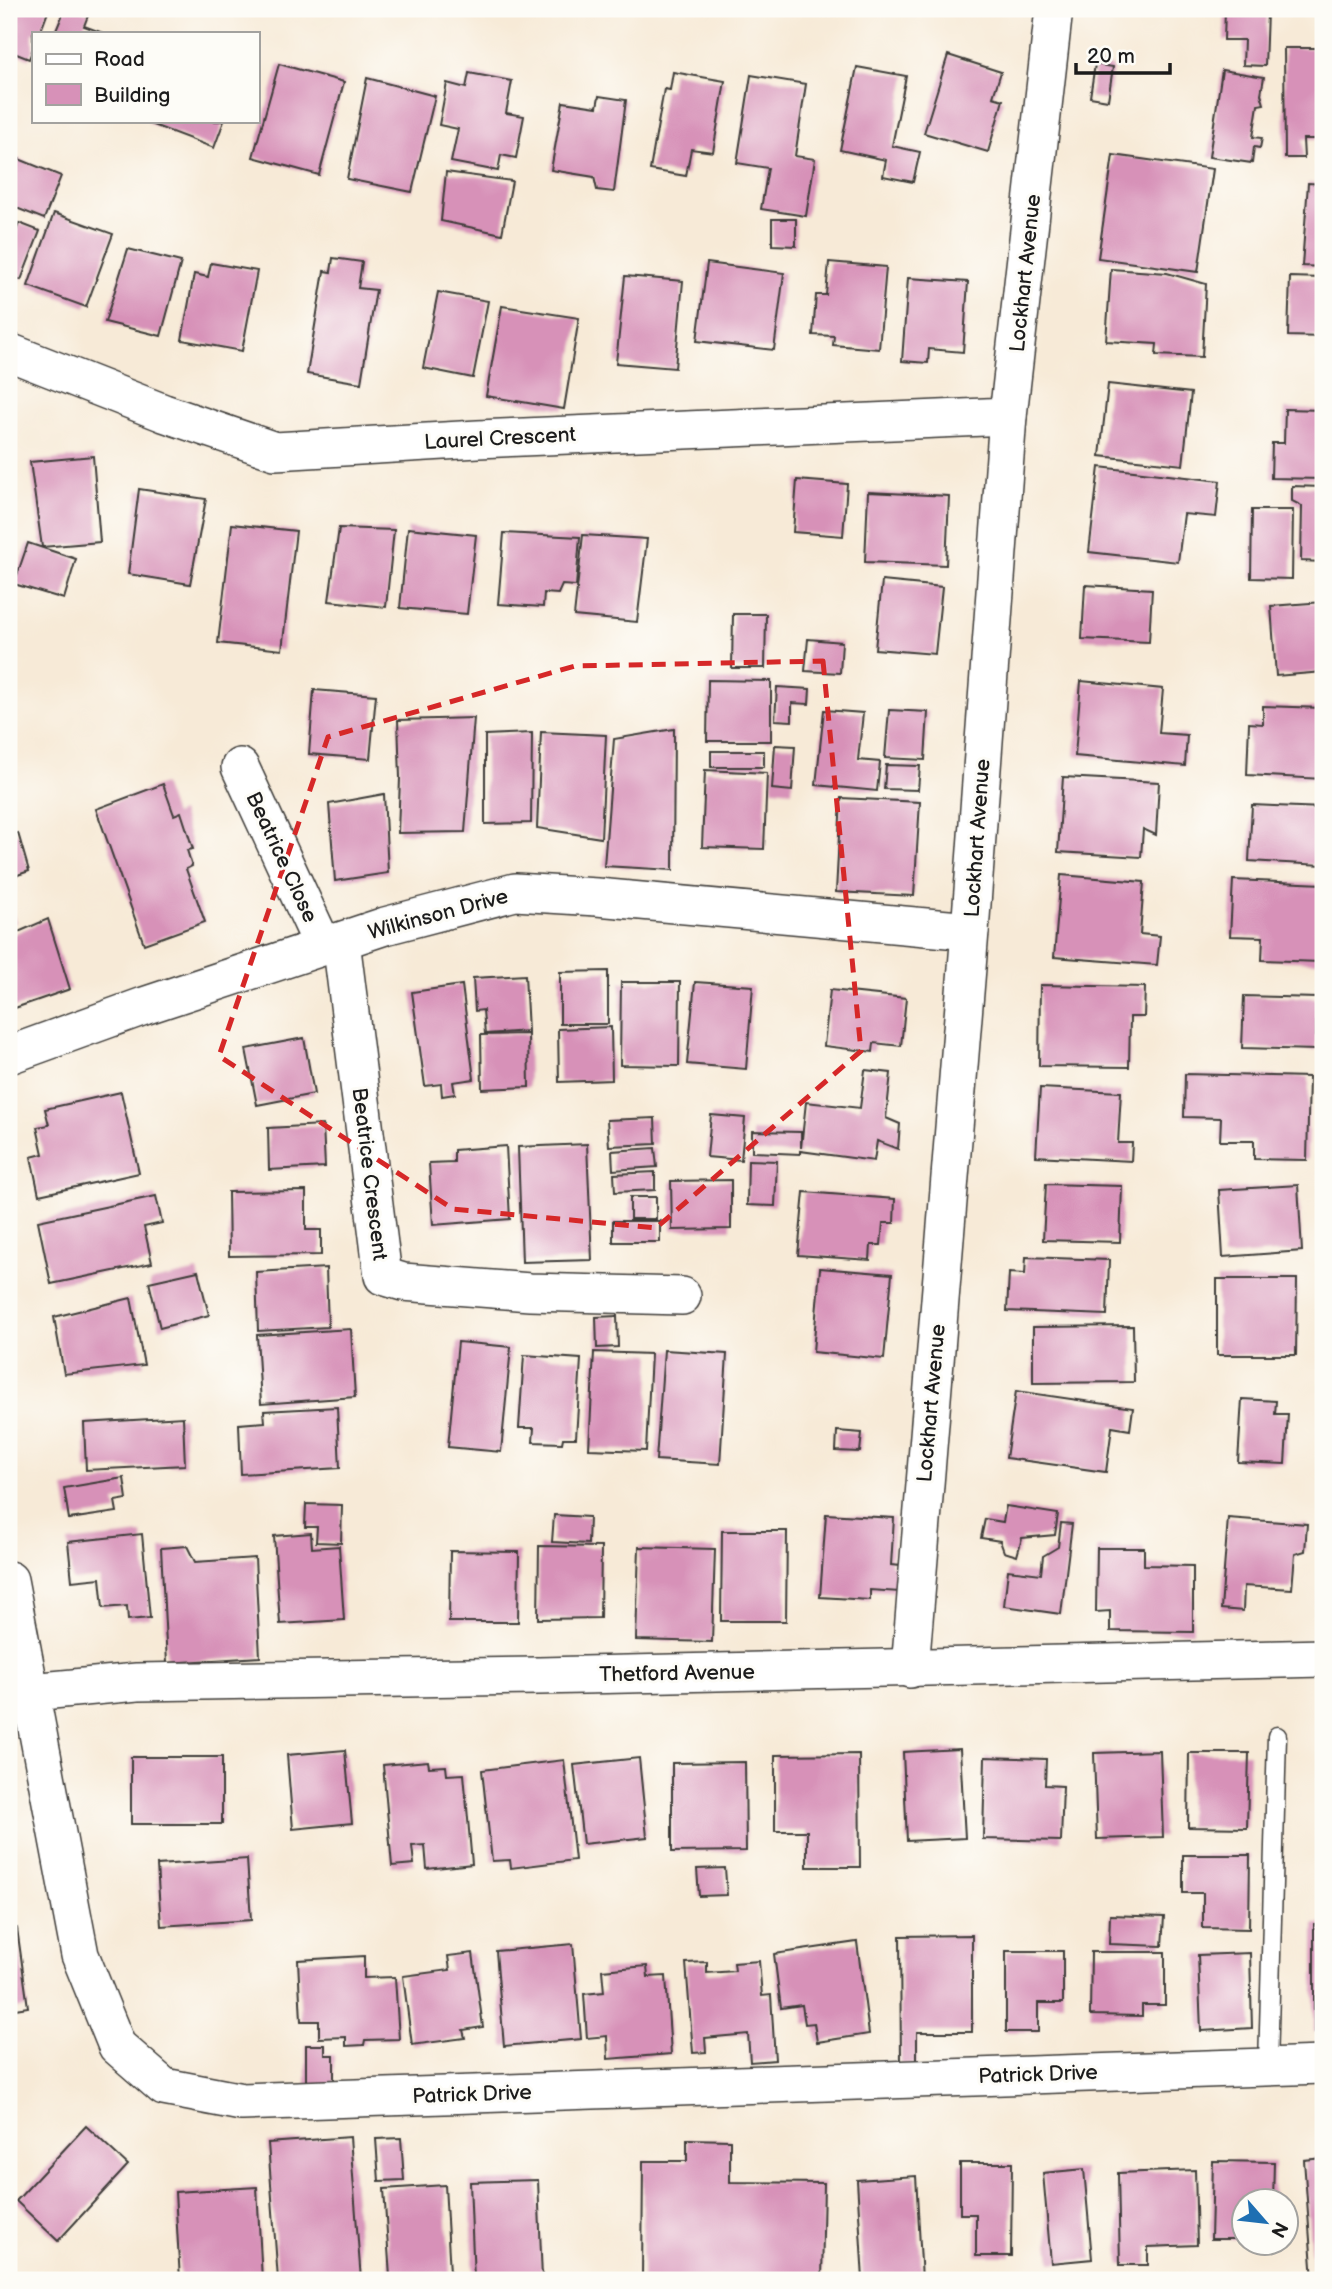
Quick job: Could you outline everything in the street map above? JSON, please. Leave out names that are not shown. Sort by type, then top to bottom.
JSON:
[{"type":"street","name":"Lockhart Avenue","points":[[910,1668],[970,931],[1008,416],[1055,9]]},
{"type":"street","name":"Laurel Crescent","points":[[9,352],[164,413],[275,450],[1008,416]]},
{"type":"street","name":"Beatrice Close","points":[[240,766],[332,944]]},
{"type":"street","name":"Wilkinson Drive","points":[[9,1055],[144,1006],[385,926],[515,892],[970,931]]},
{"type":"street","name":"Beatrice Crescent","points":[[332,944],[383,1276],[403,1282],[530,1292],[682,1296]]},
{"type":"street","name":"Patrick Drive","points":[[9,1580],[80,1955],[117,2046],[164,2087],[242,2102],[1323,2065]]},
{"type":"street","name":"Thetford Avenue","points":[[31,1692],[137,1682],[1323,1658]]},
{"type":"lane","points":[[1268,2066],[1277,1736]]},
{"type":"highlighted area","points":[[823,661],[861,1051],[656,1228],[453,1209],[219,1056],[328,737],[575,666]]},
{"type":"building","points":[[9,9],[49,9],[40,32],[32,32],[32,52],[29,59],[9,51]]},
{"type":"building","points":[[65,9],[78,9],[89,13],[84,26],[100,32],[55,32]]},
{"type":"building","points":[[1225,10],[1267,12],[1265,66],[1243,65],[1244,40],[1224,40]]},
{"type":"building","points":[[1284,48],[1316,48],[1321,58],[1323,50],[1323,139],[1303,139],[1304,158],[1285,158]]},
{"type":"building","points":[[948,55],[1001,72],[993,97],[1003,100],[988,152],[924,133]]},
{"type":"building","points":[[279,64],[344,82],[319,175],[253,157]]},
{"type":"building","points":[[1095,64],[1113,67],[1108,100],[1090,97]]},
{"type":"building","points":[[857,67],[906,76],[892,146],[920,152],[913,182],[883,176],[886,160],[840,150]]},
{"type":"building","points":[[1222,70],[1264,77],[1261,94],[1264,104],[1258,105],[1253,137],[1262,138],[1260,148],[1254,147],[1252,163],[1209,157]]},
{"type":"building","points":[[673,72],[725,81],[713,152],[691,149],[686,176],[650,170],[664,89],[670,90]]},
{"type":"building","points":[[469,73],[512,81],[506,113],[524,116],[516,158],[501,155],[498,171],[451,162],[458,129],[439,125],[447,83],[466,88]]},
{"type":"building","points":[[751,75],[806,84],[795,156],[815,159],[806,216],[761,209],[768,168],[737,163]]},
{"type":"building","points":[[367,78],[435,96],[412,192],[347,179]]},
{"type":"building","points":[[599,96],[626,100],[614,192],[597,190],[594,177],[551,170],[563,102],[597,107]]},
{"type":"building","points":[[148,122],[224,122],[214,148]]},
{"type":"building","points":[[1323,149],[1323,171],[1319,171],[1318,150]]},
{"type":"building","points":[[9,155],[61,176],[44,219],[14,207],[9,218]]},
{"type":"building","points":[[1113,155],[1213,169],[1198,272],[1098,258]]},
{"type":"building","points":[[446,172],[512,181],[502,234],[441,221]]},
{"type":"building","points":[[1308,183],[1323,184],[1323,267],[1302,266]]},
{"type":"building","points":[[54,213],[113,234],[86,307],[28,286]]},
{"type":"building","points":[[772,219],[796,219],[796,246],[772,245]]},
{"type":"building","points":[[19,223],[40,231],[21,280],[9,275],[9,250]]},
{"type":"building","points":[[128,249],[181,262],[161,336],[105,322]]},
{"type":"building","points":[[333,258],[362,262],[358,288],[376,290],[361,383],[307,374],[324,271],[331,272]]},
{"type":"building","points":[[829,262],[886,267],[879,349],[833,345],[834,336],[813,335],[816,295],[826,295]]},
{"type":"building","points":[[211,263],[257,271],[242,351],[182,340],[194,274],[208,277]]},
{"type":"building","points":[[707,263],[784,273],[774,350],[697,341]]},
{"type":"building","points":[[1111,269],[1167,273],[1206,284],[1202,357],[1156,355],[1157,344],[1106,341]]},
{"type":"building","points":[[625,276],[683,281],[675,368],[616,363]]},
{"type":"building","points":[[1290,277],[1323,278],[1323,337],[1288,336]]},
{"type":"building","points":[[908,278],[968,282],[963,352],[929,349],[928,363],[902,361]]},
{"type":"building","points":[[438,292],[488,301],[473,378],[423,368]]},
{"type":"building","points":[[502,306],[579,318],[564,409],[486,396]]},
{"type":"building","points":[[1108,384],[1191,393],[1183,465],[1100,456]]},
{"type":"building","points":[[1285,409],[1323,410],[1323,479],[1271,478],[1272,443],[1284,443]]},
{"type":"building","points":[[93,456],[100,542],[42,547],[30,462]]},
{"type":"building","points":[[1099,467],[1220,481],[1216,517],[1184,514],[1178,562],[1089,552]]},
{"type":"building","points":[[797,480],[847,484],[843,536],[793,532]]},
{"type":"building","points":[[1292,486],[1323,487],[1323,562],[1301,561],[1302,506],[1292,501]]},
{"type":"building","points":[[139,489],[206,499],[190,584],[128,574]]},
{"type":"building","points":[[868,492],[949,496],[946,565],[865,562]]},
{"type":"building","points":[[1252,510],[1293,510],[1292,579],[1251,578]]},
{"type":"building","points":[[232,524],[296,531],[282,650],[218,643]]},
{"type":"building","points":[[339,528],[394,530],[386,607],[329,601]]},
{"type":"building","points":[[408,528],[476,535],[467,614],[400,608]]},
{"type":"building","points":[[504,533],[580,537],[576,586],[562,585],[558,594],[544,593],[543,607],[498,604]]},
{"type":"building","points":[[583,535],[647,539],[637,622],[574,616]]},
{"type":"building","points":[[28,543],[76,559],[64,599],[14,584]]},
{"type":"building","points":[[882,581],[942,587],[935,654],[875,649]]},
{"type":"building","points":[[1085,585],[1152,589],[1149,642],[1082,639]]},
{"type":"building","points":[[1323,602],[1323,672],[1276,676],[1271,606]]},
{"type":"building","points":[[733,614],[766,614],[765,668],[732,668]]},
{"type":"building","points":[[808,639],[842,642],[840,673],[805,671]]},
{"type":"building","points":[[708,680],[771,681],[771,741],[707,741]]},
{"type":"building","points":[[1081,681],[1163,689],[1159,733],[1187,735],[1185,766],[1075,756]]},
{"type":"building","points":[[777,687],[810,689],[809,704],[792,703],[792,721],[775,720]]},
{"type":"building","points":[[314,690],[376,695],[370,759],[309,754]]},
{"type":"building","points":[[1263,706],[1323,708],[1323,779],[1247,775],[1249,723],[1263,724]]},
{"type":"building","points":[[824,710],[863,713],[858,760],[880,762],[877,791],[816,785]]},
{"type":"building","points":[[889,710],[928,712],[925,760],[885,758]]},
{"type":"building","points":[[474,718],[465,832],[398,833],[398,720]]},
{"type":"building","points":[[674,729],[673,870],[604,866],[614,739]]},
{"type":"building","points":[[541,732],[606,735],[601,838],[537,828]]},
{"type":"building","points":[[532,733],[531,823],[485,824],[485,735]]},
{"type":"building","points":[[775,745],[795,746],[792,791],[772,789]]},
{"type":"building","points":[[711,751],[764,751],[764,767],[711,767]]},
{"type":"building","points":[[886,765],[920,766],[918,790],[884,789]]},
{"type":"building","points":[[705,770],[767,773],[764,849],[702,847]]},
{"type":"building","points":[[1063,777],[1159,782],[1156,835],[1143,829],[1141,857],[1058,852]]},
{"type":"building","points":[[163,784],[174,815],[181,812],[193,849],[187,850],[192,866],[186,869],[205,922],[144,944],[96,809]]},
{"type":"building","points":[[384,794],[388,873],[335,881],[329,804]]},
{"type":"building","points":[[841,798],[920,802],[914,896],[836,892]]},
{"type":"building","points":[[1252,805],[1323,808],[1323,865],[1249,861]]},
{"type":"building","points":[[18,833],[29,871],[9,878],[9,836]]},
{"type":"building","points":[[1061,875],[1144,882],[1140,934],[1160,936],[1157,965],[1054,957]]},
{"type":"building","points":[[1233,880],[1323,884],[1321,962],[1262,960],[1263,937],[1230,936]]},
{"type":"building","points":[[9,904],[16,922],[9,926]]},
{"type":"building","points":[[48,919],[70,989],[9,1010],[9,936]]},
{"type":"building","points":[[608,971],[608,1024],[560,1024],[560,972]]},
{"type":"building","points":[[525,975],[528,1031],[485,1034],[483,1010],[475,1011],[473,978]]},
{"type":"building","points":[[621,982],[680,982],[679,1066],[620,1065]]},
{"type":"building","points":[[695,982],[753,986],[746,1069],[687,1064]]},
{"type":"building","points":[[462,985],[474,1079],[453,1082],[455,1094],[442,1096],[441,1084],[425,1086],[412,992]]},
{"type":"building","points":[[1040,985],[1145,987],[1144,1017],[1130,1017],[1129,1067],[1039,1066]]},
{"type":"building","points":[[830,990],[906,998],[901,1046],[874,1043],[873,1052],[824,1046]]},
{"type":"building","points":[[1244,996],[1317,998],[1316,1050],[1242,1048]]},
{"type":"building","points":[[611,1027],[612,1080],[559,1082],[558,1029]]},
{"type":"building","points":[[528,1034],[529,1087],[482,1089],[481,1035]]},
{"type":"building","points":[[304,1038],[314,1094],[257,1105],[246,1049]]},
{"type":"building","points":[[865,1070],[891,1073],[886,1118],[900,1124],[898,1149],[877,1141],[874,1161],[800,1151],[800,1154],[752,1152],[752,1131],[801,1132],[801,1148],[806,1102],[860,1108]]},
{"type":"building","points":[[1185,1074],[1309,1077],[1307,1160],[1254,1159],[1254,1141],[1220,1141],[1221,1118],[1184,1117]]},
{"type":"building","points":[[1040,1088],[1121,1092],[1118,1143],[1132,1143],[1131,1161],[1036,1156]]},
{"type":"building","points":[[121,1092],[139,1173],[39,1195],[31,1157],[43,1154],[37,1127],[49,1125],[45,1109]]},
{"type":"building","points":[[711,1115],[745,1118],[741,1160],[707,1157]]},
{"type":"building","points":[[655,1118],[656,1144],[609,1146],[607,1120]]},
{"type":"building","points":[[323,1125],[325,1167],[269,1170],[268,1128]]},
{"type":"building","points":[[587,1144],[592,1260],[522,1262],[518,1147]]},
{"type":"building","points":[[506,1146],[510,1219],[433,1225],[429,1163],[454,1162],[454,1150]]},
{"type":"building","points":[[655,1148],[657,1167],[613,1170],[612,1151]]},
{"type":"building","points":[[748,1160],[777,1161],[775,1206],[747,1205]]},
{"type":"building","points":[[655,1172],[655,1190],[615,1192],[614,1174]]},
{"type":"building","points":[[731,1180],[731,1229],[672,1230],[671,1181]]},
{"type":"building","points":[[1046,1184],[1122,1186],[1120,1242],[1043,1240]]},
{"type":"building","points":[[1298,1185],[1302,1251],[1223,1257],[1219,1190]]},
{"type":"building","points":[[306,1191],[306,1230],[321,1230],[321,1255],[229,1256],[228,1192]]},
{"type":"building","points":[[804,1192],[895,1199],[894,1223],[883,1223],[881,1245],[871,1245],[870,1260],[798,1255]]},
{"type":"building","points":[[156,1196],[162,1223],[144,1227],[152,1263],[51,1284],[38,1221]]},
{"type":"building","points":[[630,1197],[656,1197],[656,1219],[630,1219]]},
{"type":"building","points":[[613,1221],[660,1221],[660,1242],[613,1242]]},
{"type":"building","points":[[1026,1257],[1109,1260],[1107,1315],[1007,1311],[1009,1273],[1025,1274]]},
{"type":"building","points":[[326,1268],[328,1327],[258,1331],[256,1272]]},
{"type":"building","points":[[820,1268],[892,1274],[884,1359],[813,1352]]},
{"type":"building","points":[[198,1271],[209,1315],[160,1328],[149,1282]]},
{"type":"building","points":[[1217,1279],[1297,1279],[1296,1355],[1217,1355]]},
{"type":"building","points":[[131,1298],[144,1365],[64,1374],[54,1317]]},
{"type":"building","points":[[617,1316],[618,1347],[597,1348],[596,1317]]},
{"type":"building","points":[[1133,1326],[1134,1382],[1033,1383],[1033,1327]]},
{"type":"building","points":[[351,1329],[355,1397],[261,1404],[257,1335]]},
{"type":"building","points":[[458,1342],[511,1347],[501,1452],[448,1447]]},
{"type":"building","points":[[664,1350],[727,1354],[720,1464],[656,1460]]},
{"type":"building","points":[[594,1352],[651,1354],[646,1451],[589,1449]]},
{"type":"building","points":[[524,1355],[581,1359],[576,1438],[563,1438],[562,1443],[533,1442],[534,1428],[519,1428]]},
{"type":"building","points":[[1016,1391],[1133,1408],[1130,1430],[1112,1427],[1106,1472],[1006,1458]]},
{"type":"building","points":[[1242,1399],[1276,1401],[1275,1414],[1288,1414],[1285,1464],[1238,1462]]},
{"type":"building","points":[[337,1407],[340,1468],[241,1474],[239,1424],[265,1422],[264,1411]]},
{"type":"building","points":[[183,1417],[185,1465],[86,1470],[84,1423]]},
{"type":"building","points":[[837,1431],[862,1433],[860,1452],[836,1451]]},
{"type":"building","points":[[124,1478],[127,1499],[115,1501],[117,1512],[69,1519],[64,1488]]},
{"type":"building","points":[[306,1504],[342,1505],[341,1543],[316,1542],[317,1527],[305,1527]]},
{"type":"building","points":[[1006,1506],[1058,1514],[1055,1535],[1022,1538],[1017,1556],[1004,1552],[1000,1541],[981,1538],[985,1519],[1003,1522]]},
{"type":"building","points":[[826,1514],[894,1518],[891,1565],[901,1566],[900,1592],[870,1590],[870,1600],[820,1597]]},
{"type":"building","points":[[554,1515],[589,1517],[588,1544],[552,1542]]},
{"type":"building","points":[[1228,1518],[1307,1524],[1305,1551],[1295,1554],[1292,1589],[1244,1586],[1243,1611],[1221,1609]]},
{"type":"building","points":[[1061,1523],[1072,1524],[1061,1614],[1004,1606],[1008,1570],[1041,1574],[1043,1556],[1058,1547]]},
{"type":"building","points":[[722,1531],[787,1531],[786,1621],[721,1621]]},
{"type":"building","points":[[311,1533],[312,1548],[339,1546],[344,1620],[280,1624],[274,1536]]},
{"type":"building","points":[[142,1534],[150,1618],[128,1620],[127,1606],[103,1608],[100,1578],[72,1581],[68,1542]]},
{"type":"building","points":[[187,1546],[195,1562],[255,1558],[260,1657],[167,1663],[161,1548]]},
{"type":"building","points":[[539,1546],[601,1547],[600,1618],[538,1619]]},
{"type":"building","points":[[639,1547],[715,1549],[712,1642],[636,1640]]},
{"type":"building","points":[[1097,1548],[1144,1548],[1144,1565],[1193,1566],[1193,1632],[1110,1631],[1110,1611],[1096,1612]]},
{"type":"building","points":[[450,1551],[519,1552],[518,1622],[449,1622]]},
{"type":"building","points":[[960,1749],[965,1838],[907,1841],[903,1752]]},
{"type":"building","points":[[345,1750],[352,1823],[293,1829],[287,1755]]},
{"type":"building","points":[[1160,1751],[1163,1837],[1097,1839],[1094,1753]]},
{"type":"building","points":[[1189,1753],[1249,1753],[1247,1828],[1188,1827]]},
{"type":"building","points":[[859,1754],[860,1867],[807,1867],[807,1831],[775,1831],[775,1755]]},
{"type":"building","points":[[131,1757],[222,1757],[222,1824],[131,1824]]},
{"type":"building","points":[[985,1757],[1046,1759],[1045,1785],[1063,1786],[1061,1841],[983,1839]]},
{"type":"building","points":[[639,1758],[647,1837],[583,1844],[574,1765]]},
{"type":"building","points":[[564,1760],[575,1860],[511,1868],[510,1860],[492,1861],[482,1770]]},
{"type":"building","points":[[428,1761],[429,1767],[446,1766],[447,1775],[464,1774],[472,1864],[427,1869],[425,1845],[412,1846],[414,1864],[392,1866],[383,1765]]},
{"type":"building","points":[[745,1762],[746,1851],[672,1852],[672,1763]]},
{"type":"building","points":[[1183,1855],[1250,1855],[1249,1929],[1203,1928],[1203,1893],[1183,1893]]},
{"type":"building","points":[[247,1859],[251,1920],[161,1926],[157,1865]]},
{"type":"building","points":[[725,1868],[727,1895],[699,1896],[697,1869]]},
{"type":"building","points":[[1110,1915],[1164,1917],[1162,1946],[1109,1944]]},
{"type":"building","points":[[1314,1924],[1323,1924],[1323,2032],[1314,2032]]},
{"type":"building","points":[[17,1928],[28,2007],[9,2010],[9,1929]]},
{"type":"building","points":[[972,1935],[972,2032],[917,2032],[917,2064],[901,2064],[900,1936]]},
{"type":"building","points":[[857,1942],[869,2034],[817,2042],[814,2023],[805,2024],[802,2005],[781,2008],[774,1954]]},
{"type":"building","points":[[573,1944],[581,2039],[504,2046],[496,1951]]},
{"type":"building","points":[[1006,1951],[1063,1951],[1063,2003],[1038,2003],[1038,2032],[1006,2032]]},
{"type":"building","points":[[1091,1952],[1165,1952],[1165,2005],[1142,2005],[1142,2016],[1090,2015]]},
{"type":"building","points":[[473,1953],[483,2027],[463,2030],[465,2038],[412,2045],[403,1976],[450,1970],[448,1956]]},
{"type":"building","points":[[1250,1953],[1252,2028],[1201,2031],[1198,1955]]},
{"type":"building","points":[[364,1956],[364,1978],[395,1977],[399,2039],[365,2040],[364,2045],[346,2046],[346,2037],[319,2038],[319,2021],[301,2021],[298,1960]]},
{"type":"building","points":[[759,1961],[762,1996],[771,1995],[775,2060],[750,2062],[748,2034],[705,2038],[706,2052],[693,2053],[686,1963],[707,1962],[707,1973],[735,1971],[734,1963]]},
{"type":"building","points":[[647,1966],[648,1977],[666,1976],[671,2054],[608,2059],[607,2036],[587,2038],[584,1994],[604,1992],[602,1970]]},
{"type":"building","points":[[306,2045],[325,2045],[325,2055],[334,2055],[334,2085],[306,2085]]},
{"type":"building","points":[[86,2126],[128,2165],[58,2241],[16,2201]]},
{"type":"building","points":[[350,2137],[361,2280],[278,2280],[268,2143]]},
{"type":"building","points":[[401,2138],[404,2180],[379,2181],[376,2139]]},
{"type":"building","points":[[687,2139],[730,2140],[730,2182],[824,2183],[822,2280],[642,2280],[643,2161],[687,2161]]},
{"type":"building","points":[[1323,2158],[1323,2279],[1313,2280],[1304,2160]]},
{"type":"building","points":[[1213,2161],[1274,2162],[1273,2188],[1230,2188],[1230,2239],[1211,2239]]},
{"type":"building","points":[[960,2163],[1012,2163],[1011,2256],[976,2256],[976,2214],[960,2214]]},
{"type":"building","points":[[1084,2169],[1092,2259],[1051,2263],[1043,2173]]},
{"type":"building","points":[[1195,2170],[1197,2245],[1148,2247],[1148,2265],[1120,2265],[1118,2173]]},
{"type":"building","points":[[916,2176],[922,2280],[863,2280],[857,2180]]},
{"type":"building","points":[[538,2180],[542,2279],[474,2280],[470,2182]]},
{"type":"building","points":[[445,2185],[450,2273],[390,2277],[384,2189]]},
{"type":"building","points":[[257,2187],[262,2280],[180,2280],[175,2192]]}]
